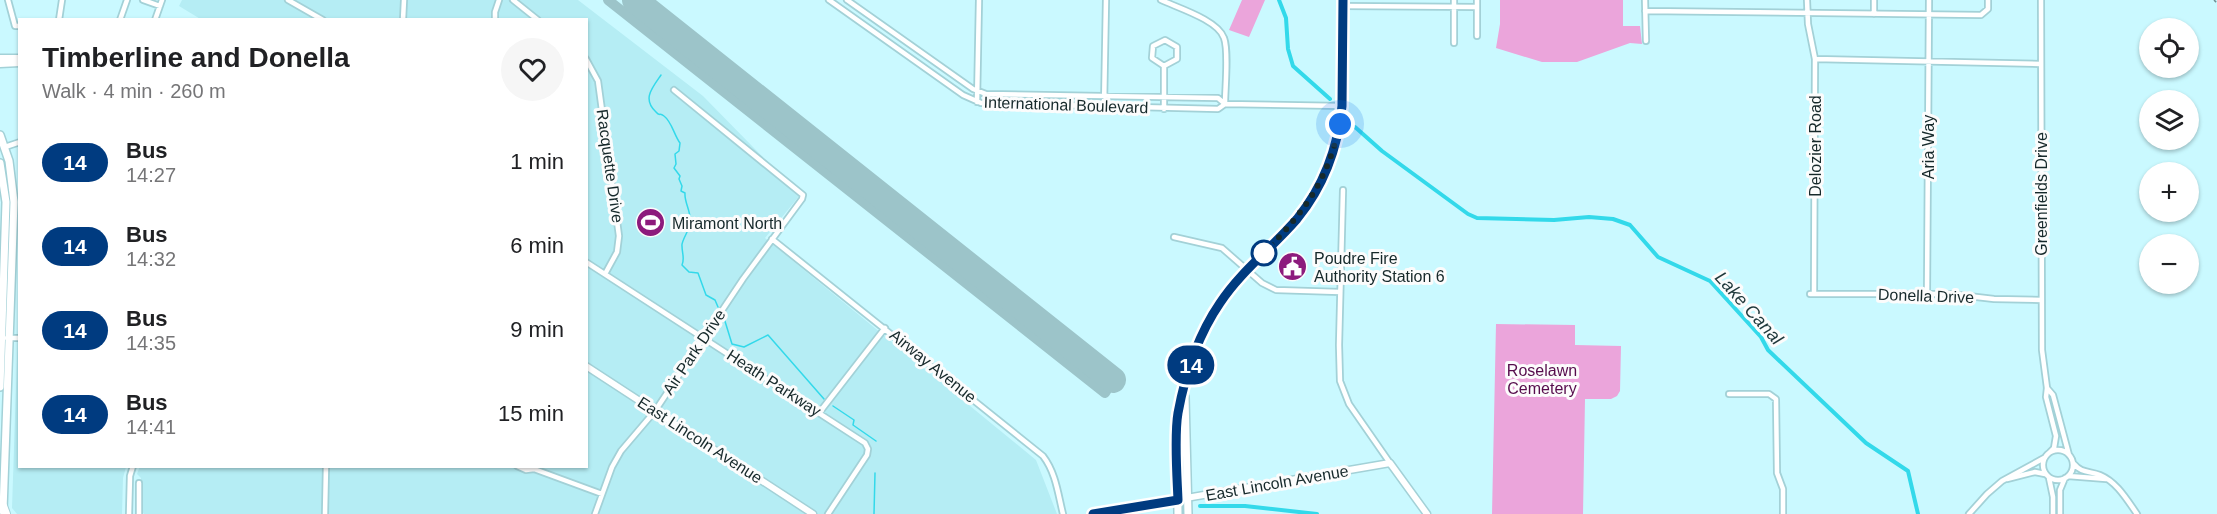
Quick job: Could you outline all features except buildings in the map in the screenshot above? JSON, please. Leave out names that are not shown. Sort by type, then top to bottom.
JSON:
[{"type":"main road","points":[[1178,514],[1178,414],[1188,371],[1207,325],[1232,287],[1296,220],[1313,196],[1331,158],[1342,106],[1343,3]]},
{"type":"main road","points":[[0,135],[11,172],[14,202],[0,387]]},
{"type":"main road","points":[[0,163],[6,202],[3,337],[4,511]]},
{"type":"main road","points":[[1184,391],[1188,514]]},
{"type":"street","points":[[8,0],[15,26],[18,26]]},
{"type":"street","points":[[59,18],[62,0]]},
{"type":"street","points":[[121,18],[127,0]]},
{"type":"street","points":[[143,0],[161,3],[156,18]]},
{"type":"street","points":[[288,0],[320,18]]},
{"type":"street","points":[[404,0],[404,18]]},
{"type":"street","points":[[495,18],[499,0]]},
{"type":"street","points":[[513,0],[536,18]]},
{"type":"street","name":"International Boulevard","points":[[829,0],[963,95],[977,102],[1164,109],[1218,109],[1225,104],[1342,106]]},
{"type":"street","name":"International Boulevard","points":[[847,0],[986,94],[1218,98],[1225,104]]},
{"type":"street","points":[[977,102],[979,0]]},
{"type":"street","points":[[1104,107],[1106,0]]},
{"type":"street","points":[[1161,0],[1213,24],[1221,31],[1226,42],[1225,104]]},
{"type":"street","points":[[1409,0],[1409,7]]},
{"type":"street","points":[[1454,0],[1454,43]]},
{"type":"street","points":[[1477,0],[1477,36]]},
{"type":"street","points":[[1645,0],[1646,41]]},
{"type":"street","name":"Delozier Road","points":[[1807,0],[1815,59],[1812,294]]},
{"type":"street","points":[[1874,0],[1874,14]]},
{"type":"street","name":"Aria Way","points":[[1927,294],[1929,0]]},
{"type":"street","points":[[1645,11],[1981,15],[1988,9],[1988,0]]},
{"type":"street","name":"Greenfields Drive","points":[[2041,0],[2041,300],[2042,350],[2047,388]]},
{"type":"street","points":[[1343,3],[1409,7],[1477,7]]},
{"type":"street","points":[[1165,40],[1177,46],[1177,59],[1164,66],[1152,58],[1152,51],[1153,46],[1165,40]]},
{"type":"street","points":[[0,58],[18,58]]},
{"type":"street","points":[[1815,59],[2040,64]]},
{"type":"street","points":[[0,64],[18,63]]},
{"type":"street","name":"Racquette Drive","points":[[588,63],[598,81],[619,236],[617,252],[605,274]]},
{"type":"street","points":[[1164,66],[1164,109]]},
{"type":"street","name":"Air Park Drive","points":[[595,514],[612,467],[621,451],[655,411],[803,195],[674,90]]},
{"type":"street","points":[[5,147],[18,143]]},
{"type":"street","points":[[1343,190],[1339,368],[1341,386],[1354,412],[1427,514]]},
{"type":"street","points":[[1174,237],[1222,248],[1262,283],[1276,290],[1340,292]]},
{"type":"street","name":"Airway Avenue","points":[[772,239],[1043,456],[1053,473],[1063,514]]},
{"type":"street","name":"Heath Parkway","points":[[588,263],[865,443],[868,449],[867,455],[828,514]]},
{"type":"street","name":"Donella Drive","points":[[1812,294],[1927,294],[2041,300]]},
{"type":"street","points":[[819,413],[885,328]]},
{"type":"street","points":[[3,337],[18,338]]},
{"type":"street","name":"East Lincoln Avenue","points":[[588,367],[813,514]]},
{"type":"street","points":[[1969,514],[1994,487],[2044,458],[2054,448],[2056,436],[2046,397],[2047,388]]},
{"type":"street","points":[[2047,388],[2053,395],[2073,463],[2080,470],[2097,474],[2117,486],[2137,514]]},
{"type":"street","points":[[1729,394],[1769,394],[1776,399],[1777,473],[1783,489],[1783,514]]},
{"type":"street","points":[[2050,452],[2062,451],[2069,455]]},
{"type":"street","points":[[2044,458],[2043,466],[2053,497],[2053,514]]},
{"type":"street","name":"East Lincoln Avenue","points":[[1093,514],[1390,463]]},
{"type":"street","points":[[2060,514],[2059,496],[2066,477],[2072,471],[2073,463]]},
{"type":"street","points":[[129,514],[130,476],[132,468]]},
{"type":"street","points":[[326,468],[326,514]]},
{"type":"street","points":[[533,468],[602,494]]},
{"type":"street","points":[[2007,479],[2035,472],[2055,480],[2066,477],[2106,479]]},
{"type":"street","points":[[139,514],[140,483]]},
{"type":"shaded area","points":[[182,0],[578,0],[703,96],[800,195],[765,238],[1036,460],[1057,514],[144,514],[141,510],[141,478],[137,474],[139,468],[588,468],[588,18],[199,18],[179,6]]},
{"type":"shaded area","points":[[18,328],[18,468],[126,468],[123,478],[122,514],[17,514],[12,508]]},
{"type":"green space","points":[[1242,0],[1265,0],[1249,37],[1229,30]]},
{"type":"green space","points":[[1500,0],[1623,0],[1623,26],[1640,26],[1642,44],[1630,43],[1577,62],[1542,62],[1496,48],[1500,24]]},
{"type":"green space","name":"Roselawn Cemetery","points":[[1496,324],[1575,325],[1575,345],[1621,346],[1620,391],[1617,396],[1611,399],[1585,399],[1583,514],[1492,514]]},
{"type":"waterway","name":"Lake Canal","points":[[1279,0],[1286,18],[1288,49],[1293,66],[1330,99]]},
{"type":"waterway","points":[[661,75],[649,98],[652,107],[669,122],[680,143],[679,151],[675,154],[674,168],[680,176],[681,191],[685,193],[690,220],[682,244],[682,265],[689,272],[698,273],[706,295],[715,300],[718,307]]},
{"type":"waterway","name":"Lake Canal","points":[[1355,127],[1382,151],[1468,214],[1477,218],[1554,220],[1589,217],[1613,219],[1630,225],[1658,257],[1710,281],[1761,337],[1768,350],[1866,443],[1908,471],[1918,514]]},
{"type":"waterway","points":[[724,318],[732,344],[744,347],[768,335],[824,399]]},
{"type":"waterway","points":[[833,406],[854,420],[853,425],[876,441]]},
{"type":"waterway","points":[[874,514],[875,473]]},
{"type":"waterway","points":[[1200,506],[1245,506],[1317,514]]},
{"type":"taxiway","points":[[608,0],[1105,393],[1113,380]]},
{"type":"runway","points":[[635,0],[1113,380]]},
{"type":"railway","points":[[2214,0],[2217,3]]},
{"type":"bus line","name":"14","points":[[1093,514],[1178,500],[1178,414],[1188,371],[1207,325],[1232,287],[1296,220],[1308,204],[1331,158],[1342,106],[1343,0]]},
{"type":"place","name":"Miramont North","points":[[651,223]]},
{"type":"place","name":"Poudre Fire Authority Station 6","points":[[1293,267]]},
{"type":"route","points":[[1264,253],[1296,220],[1313,196],[1331,158],[1340,124]]}]
